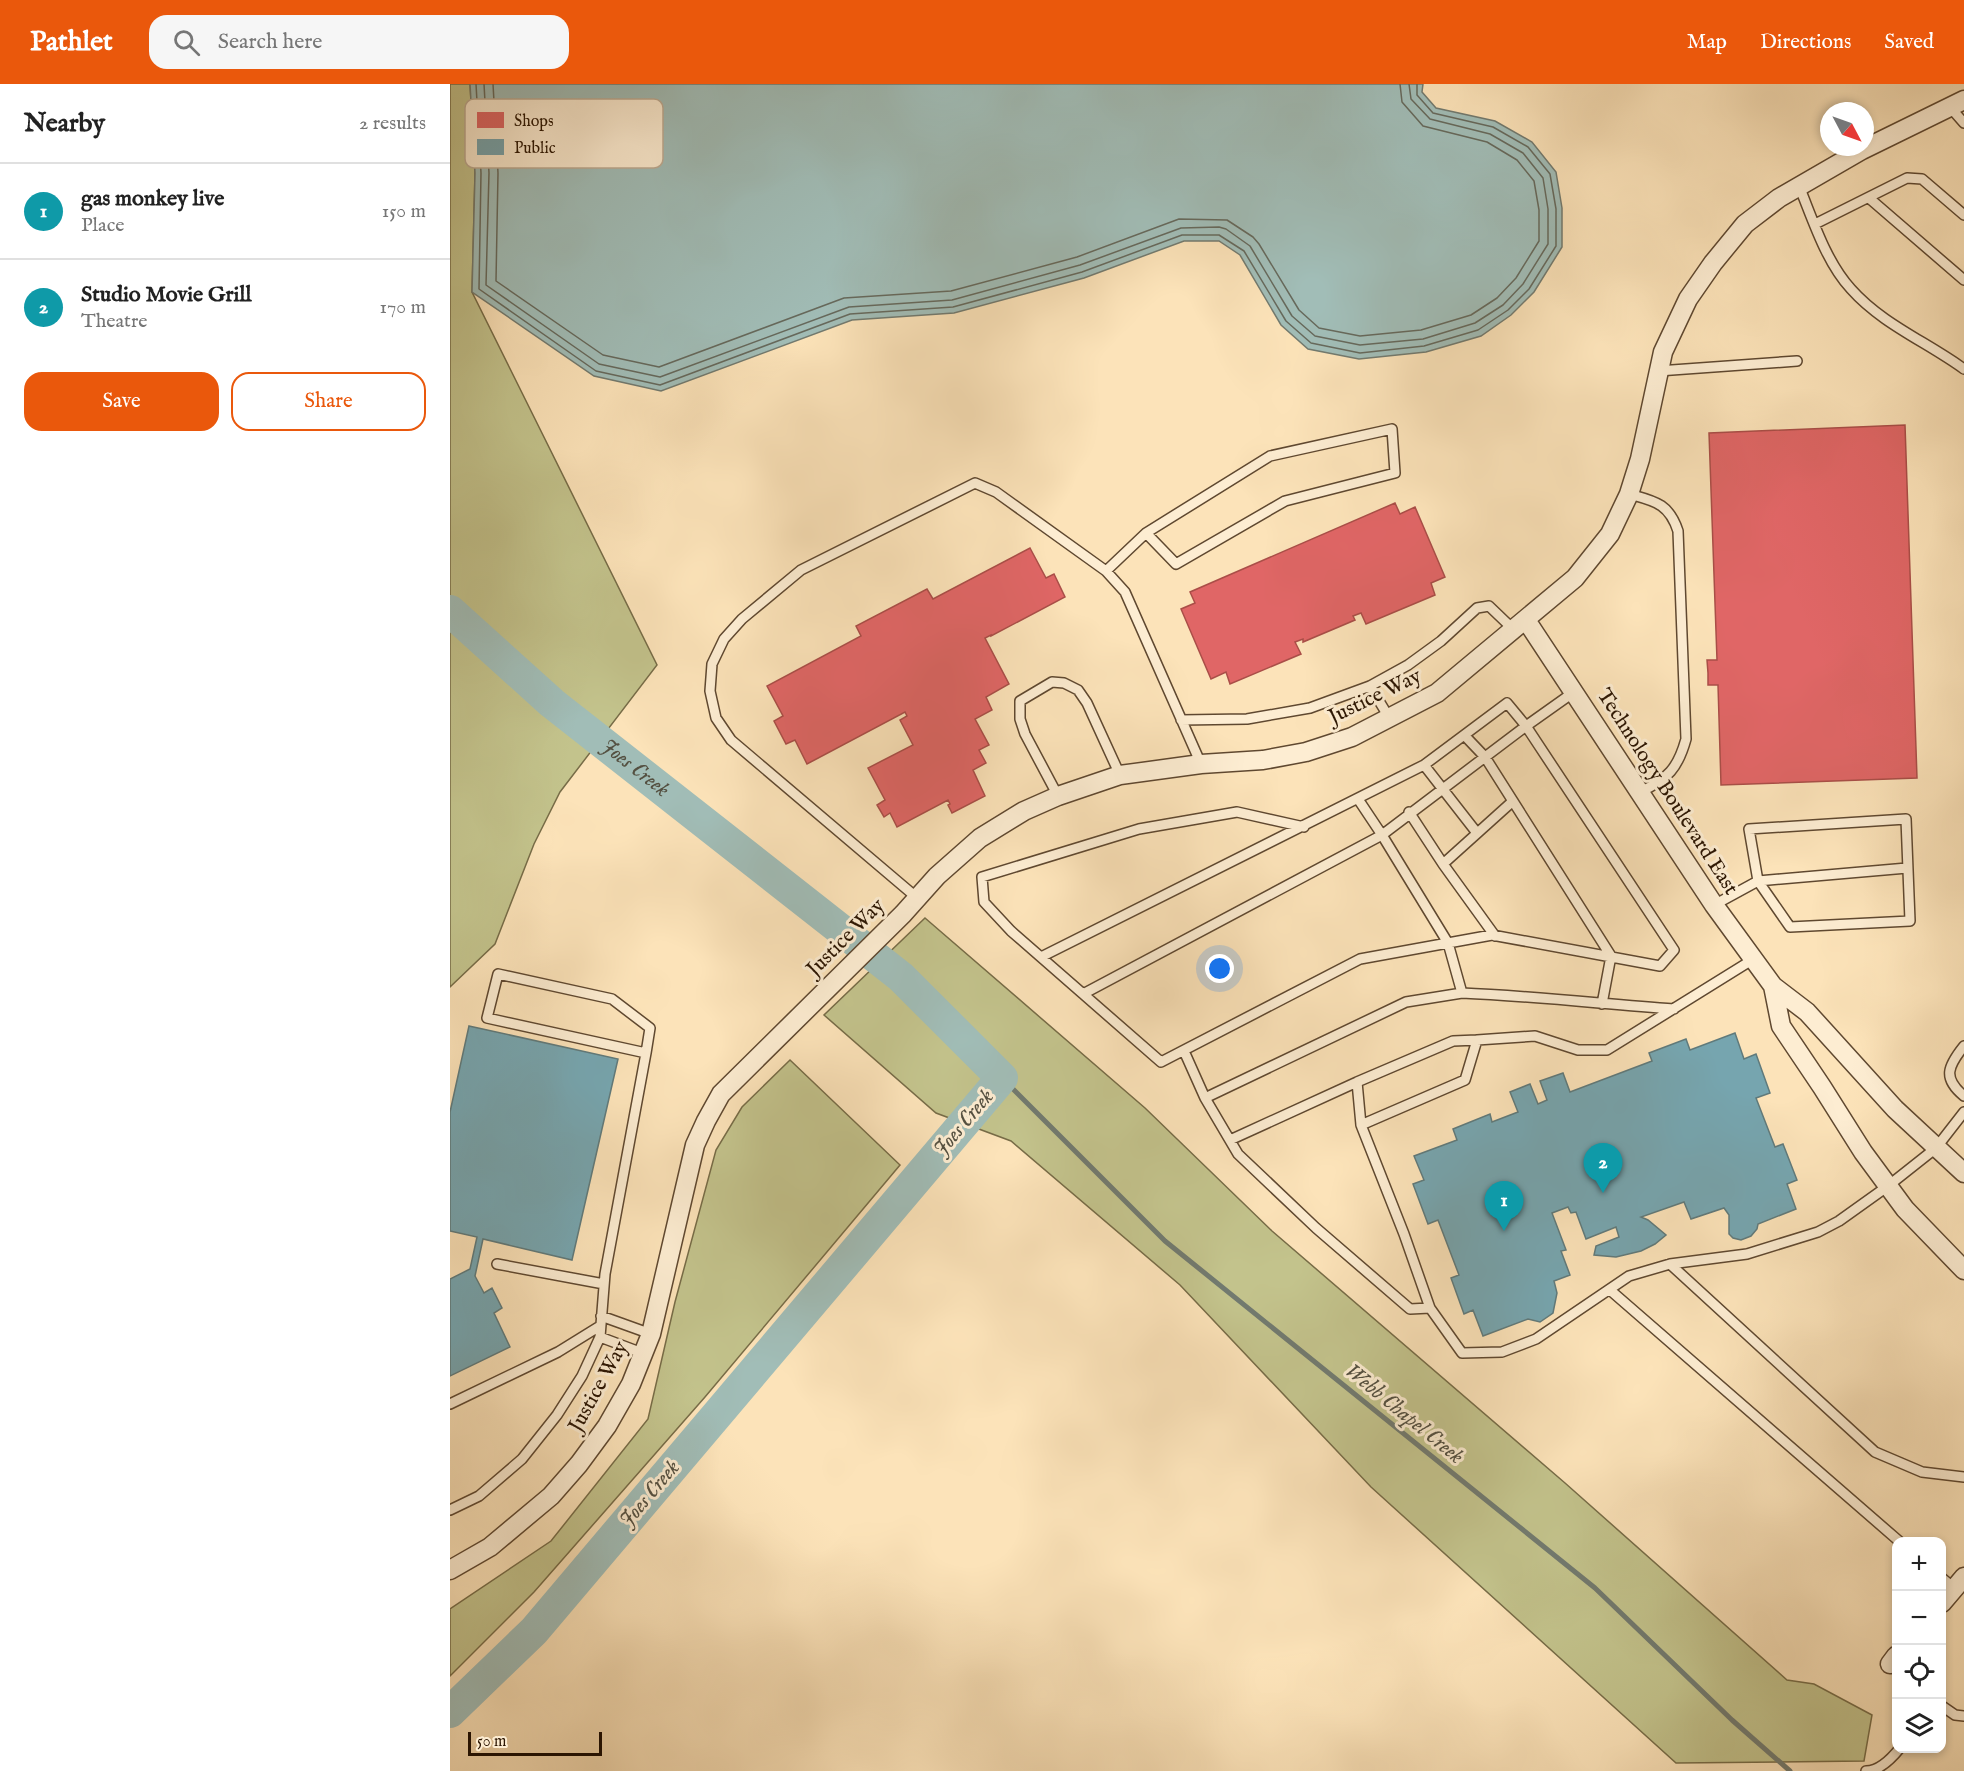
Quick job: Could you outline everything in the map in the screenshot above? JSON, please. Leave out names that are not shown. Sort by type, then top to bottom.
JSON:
[{"type":"street","name":"Justice Way","points":[[450,1570],[490,1547],[551,1496],[579,1464],[607,1426],[631,1384],[645,1354],[651,1334],[695,1145],[721,1094],[903,914],[916,897],[980,838],[1024,812],[1058,796],[1120,775],[1201,764],[1263,760],[1306,752],[1352,737],[1437,693],[1575,578],[1610,534],[1629,494],[1640,459],[1663,352],[1688,299],[1713,263],[1745,225],[1779,198],[1862,150],[1957,104]]},
{"type":"street","name":"Technology Boulevard East","points":[[1520,625],[1574,692],[1714,905],[1773,986],[1807,1012],[1895,1109],[1964,1173]]},
{"type":"street","name":"Technology Boulevard East","points":[[1773,986],[1781,1026],[1863,1152],[1905,1209],[1964,1270]]},
{"type":"lane","points":[[1957,104],[1964,123]]},
{"type":"lane","points":[[1815,224],[1907,178],[1922,179],[1964,215]]},
{"type":"lane","points":[[1799,186],[1827,252],[1850,289],[1878,313],[1964,369]]},
{"type":"lane","points":[[1869,198],[1964,280]]},
{"type":"lane","points":[[1658,371],[1797,361]]},
{"type":"lane","points":[[1106,571],[1146,533],[1270,456],[1392,429],[1395,473],[1285,501],[1176,564],[1146,533]]},
{"type":"lane","points":[[916,897],[731,740],[716,718],[710,691],[712,664],[724,639],[742,619],[801,570],[975,483],[996,492],[1106,571],[1125,592],[1201,764]]},
{"type":"lane","points":[[1629,494],[1661,504],[1669,511],[1678,531],[1686,738],[1681,756],[1671,772],[1657,784],[1640,792]]},
{"type":"lane","points":[[1181,720],[1247,719],[1310,708],[1370,686],[1408,665],[1441,641],[1477,608],[1489,606],[1520,625]]},
{"type":"lane","points":[[1058,796],[1025,734],[1020,719],[1020,701],[1052,682],[1064,683],[1078,690],[1087,703],[1120,775]]},
{"type":"lane","points":[[1370,686],[1390,719]]},
{"type":"lane","points":[[1083,994],[1382,835],[1574,692]]},
{"type":"lane","points":[[1041,957],[1304,826],[1358,799],[1424,765],[1507,703],[1526,726],[1674,950],[1660,966],[1496,936],[1360,959],[1161,1062],[1011,931],[984,902],[982,877],[1139,829],[1237,812],[1304,826]]},
{"type":"lane","points":[[1465,736],[1485,758],[1611,956],[1602,1004]]},
{"type":"lane","points":[[1424,765],[1476,833]]},
{"type":"lane","points":[[1358,799],[1448,943],[1462,993]]},
{"type":"lane","points":[[1443,864],[1513,801]]},
{"type":"lane","points":[[1409,813],[1496,936]]},
{"type":"lane","points":[[1906,819],[1910,921],[1791,927],[1758,881],[1749,829],[1906,819]]},
{"type":"lane","points":[[1714,905],[1758,881],[1908,868]]},
{"type":"lane","points":[[1230,1140],[1452,1041],[1535,1036],[1578,1050],[1608,1050],[1752,960]]},
{"type":"lane","points":[[450,1510],[479,1496],[522,1459],[557,1415],[582,1376],[600,1332],[604,1284],[646,1053],[650,1028],[612,999],[498,974],[487,1018],[646,1053]]},
{"type":"lane","points":[[1205,1098],[1406,1002],[1462,993],[1554,998],[1674,1009]]},
{"type":"lane","points":[[1361,1125],[1465,1080],[1477,1040]]},
{"type":"lane","points":[[1964,1046],[1951,1061],[1949,1073],[1954,1088],[1964,1096]]},
{"type":"lane","points":[[1184,1051],[1205,1098],[1238,1154],[1316,1228],[1410,1309],[1430,1308]]},
{"type":"lane","points":[[1357,1082],[1361,1125],[1430,1308],[1462,1353],[1502,1352],[1536,1339],[1629,1276],[1670,1264],[1747,1254],[1818,1232],[1839,1221],[1936,1148],[1964,1113]]},
{"type":"lane","points":[[497,1264],[604,1284]]},
{"type":"lane","points":[[1670,1264],[1875,1452],[1922,1472],[1964,1477]]},
{"type":"lane","points":[[1610,1290],[1894,1537]]},
{"type":"lane","points":[[601,1316],[651,1334]]},
{"type":"lane","points":[[600,1332],[645,1354]]},
{"type":"lane","points":[[450,1404],[600,1332]]},
{"type":"lane","points":[[1946,1709],[1955,1715],[1964,1716]]},
{"type":"lane","points":[[1866,1771],[1874,1771],[1897,1753]]},
{"type":"green space","points":[[450,84],[470,84],[471,99],[465,99],[465,168],[475,168],[472,292],[657,665],[560,792],[534,844],[495,944],[450,987]]},
{"type":"green space","points":[[925,918],[1145,1108],[1272,1231],[1565,1483],[1787,1680],[1814,1684],[1872,1715],[1864,1761],[1676,1763],[1371,1487],[1180,1285],[1011,1141],[936,1113],[824,1015]]},
{"type":"green space","points":[[790,1060],[900,1165],[705,1397],[534,1592],[450,1676],[450,1609],[551,1541],[648,1419],[675,1302],[716,1150],[742,1107]]},
{"type":"water","points":[[470,84],[1423,84],[1422,92],[1436,108],[1495,121],[1532,142],[1556,172],[1562,208],[1562,247],[1534,292],[1511,315],[1481,336],[1426,352],[1359,359],[1308,349],[1281,325],[1240,255],[1219,241],[1184,241],[1084,278],[954,313],[852,320],[661,391],[594,376],[472,292],[475,168],[663,168],[663,99],[471,99]]},
{"type":"building: Shops","points":[[1905,425],[1917,778],[1721,785],[1718,685],[1708,685],[1707,660],[1717,660],[1709,433]]},
{"type":"building: Shops","points":[[1395,503],[1400,514],[1415,507],[1445,577],[1431,583],[1435,595],[1366,624],[1361,613],[1353,616],[1355,620],[1303,642],[1303,639],[1295,642],[1301,654],[1230,684],[1226,672],[1211,679],[1181,609],[1195,603],[1190,592]]},
{"type":"building: Shops","points":[[1030,548],[1046,578],[1054,574],[1065,597],[985,638],[1009,684],[986,697],[992,710],[975,719],[989,745],[979,750],[986,763],[973,770],[985,796],[952,813],[948,800],[897,827],[890,813],[884,817],[877,805],[885,800],[868,768],[913,745],[900,720],[907,716],[905,712],[807,764],[795,740],[786,744],[774,721],[783,716],[767,686],[861,636],[856,626],[927,589],[933,599]]},
{"type":"building: Public","points":[[469,1026],[618,1059],[572,1260],[483,1239],[475,1276],[484,1293],[492,1288],[502,1308],[494,1313],[510,1347],[450,1376],[450,1279],[470,1269],[477,1237],[450,1231],[450,1112]]},
{"type":"building: Public","points":[[1735,1033],[1744,1059],[1756,1054],[1770,1093],[1756,1098],[1775,1147],[1783,1144],[1797,1180],[1787,1184],[1796,1209],[1758,1224],[1751,1236],[1741,1240],[1729,1234],[1729,1215],[1724,1208],[1691,1219],[1684,1202],[1641,1217],[1666,1235],[1641,1251],[1616,1257],[1594,1255],[1596,1246],[1619,1237],[1616,1227],[1586,1239],[1576,1212],[1571,1213],[1568,1207],[1552,1213],[1566,1250],[1561,1251],[1570,1275],[1554,1281],[1557,1293],[1553,1313],[1540,1322],[1528,1319],[1483,1336],[1473,1310],[1464,1314],[1451,1278],[1459,1275],[1438,1220],[1428,1224],[1413,1184],[1424,1180],[1414,1156],[1457,1140],[1453,1129],[1490,1114],[1492,1122],[1518,1112],[1510,1092],[1530,1084],[1538,1104],[1547,1100],[1540,1081],[1563,1073],[1570,1092],[1652,1061],[1649,1053],[1686,1039],[1690,1050]]},
{"type":"waterway","name":"Joes Creek","points":[[450,611],[552,703],[901,977],[1002,1078],[534,1631],[450,1712]]},
{"type":"waterway","name":"Webb Chapel Creek","points":[[1002,1078],[1165,1241],[1595,1588],[1732,1720],[1790,1771]]},
{"type":"place","name":"Studio Movie Grill","points":[[1603,1193]]},
{"type":"place","name":"gas monkey live","points":[[1504,1231]]}]
